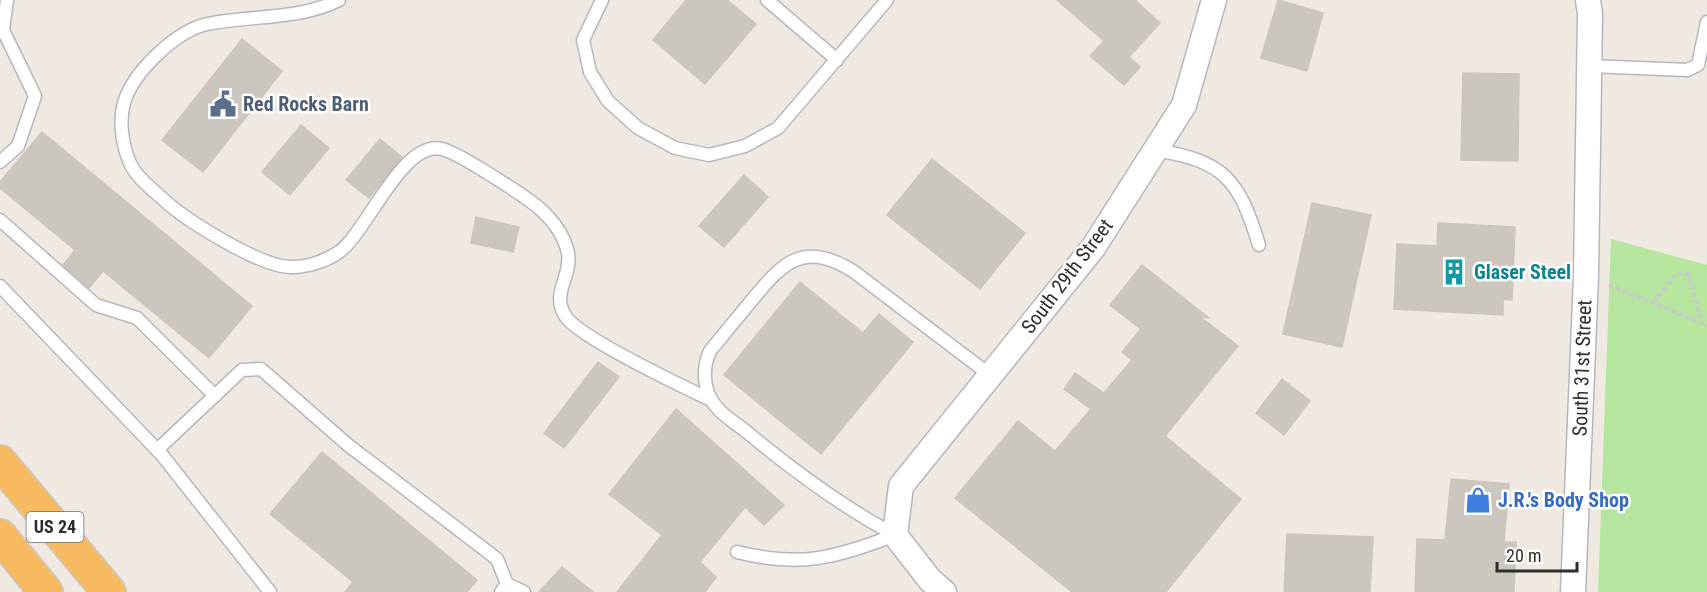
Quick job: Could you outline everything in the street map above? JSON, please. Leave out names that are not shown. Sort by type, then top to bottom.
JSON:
[{"type":"highway","name":"US 24","points":[[0,462],[109,592]]},
{"type":"highway","name":"US 24","points":[[0,536],[46,592]]},
{"type":"street","name":"South 29th Street","points":[[895,535],[901,486],[1093,249],[1184,105],[1214,0]]},
{"type":"street","name":"South 31st Street","points":[[1573,592],[1586,276],[1588,0]]},
{"type":"street","points":[[895,535],[930,580],[944,592]]},
{"type":"lane","points":[[0,162],[18,146],[35,96],[3,30],[7,0]]},
{"type":"lane","points":[[339,0],[330,5],[294,13],[204,25],[167,45],[147,65],[124,102],[122,131],[128,161],[143,180],[176,211],[220,237],[271,265],[293,267],[320,262],[340,252],[354,237],[406,164],[423,152],[439,147],[456,154],[538,207],[561,233],[568,255],[568,274],[558,292],[566,319],[597,340],[711,400],[803,478],[851,511],[895,535]]},
{"type":"lane","points":[[602,0],[583,40],[590,72],[608,101],[638,128],[675,148],[709,155],[745,146],[778,128],[887,0]]},
{"type":"lane","points":[[767,0],[837,60]]},
{"type":"lane","points":[[1589,66],[1687,69],[1698,65],[1707,22]]},
{"type":"lane","points":[[1155,150],[1186,155],[1212,165],[1228,178],[1247,206],[1259,246]]},
{"type":"lane","points":[[0,219],[96,305],[137,318],[215,396]]},
{"type":"lane","points":[[711,400],[706,385],[705,370],[710,351],[776,270],[800,258],[816,255],[833,259],[853,271],[990,375]]},
{"type":"lane","points":[[0,286],[158,450],[270,592]]},
{"type":"lane","points":[[158,450],[242,370],[261,369],[348,445],[497,559],[504,588],[524,592]]},
{"type":"lane","points":[[737,552],[769,560],[802,561],[850,552],[895,535]]},
{"type":"path","points":[[1653,302],[1676,274],[1688,274],[1705,323]]},
{"type":"path","points":[[1586,276],[1705,323]]},
{"type":"green space","points":[[1611,239],[1707,265],[1707,592],[1598,592]]},
{"type":"building","points":[[686,0],[727,0],[756,24],[705,84],[653,40]]},
{"type":"building","points":[[1057,0],[1135,0],[1160,23],[1129,57],[1140,67],[1124,85],[1090,56],[1104,41]]},
{"type":"building","points":[[1278,0],[1323,13],[1307,71],[1261,58]]},
{"type":"building","points":[[242,39],[282,71],[203,172],[162,140]]},
{"type":"building","points":[[1463,73],[1519,74],[1518,161],[1461,160]]},
{"type":"building","points":[[301,125],[329,148],[290,195],[262,172]]},
{"type":"building","points":[[42,132],[252,306],[209,358],[103,271],[89,288],[63,265],[75,250],[0,188],[0,182]]},
{"type":"building","points":[[380,139],[402,157],[369,198],[346,180]]},
{"type":"building","points":[[932,159],[1025,233],[980,289],[887,215]]},
{"type":"building","points":[[744,175],[768,197],[724,247],[699,226]]},
{"type":"building","points":[[1312,203],[1371,215],[1342,347],[1283,334]]},
{"type":"building","points":[[476,217],[519,227],[513,252],[471,243]]},
{"type":"building","name":"Glaser Steel","points":[[1438,223],[1515,227],[1512,300],[1503,299],[1503,315],[1394,309],[1397,244],[1437,246]]},
{"type":"building","points":[[1142,265],[1209,318],[1199,316],[1238,346],[1165,436],[1241,499],[1166,592],[1072,592],[955,498],[1018,421],[1055,451],[1091,409],[1064,389],[1075,373],[1104,393],[1132,360],[1122,352],[1141,329],[1110,305]]},
{"type":"building","points":[[800,282],[863,333],[879,314],[913,342],[821,454],[724,375]]},
{"type":"building","points":[[598,362],[619,377],[564,448],[544,433]]},
{"type":"building","points":[[1282,379],[1310,401],[1284,435],[1256,413]]},
{"type":"building","points":[[676,409],[784,505],[764,525],[745,507],[700,562],[716,577],[705,592],[617,592],[662,535],[609,494]]},
{"type":"building","points":[[322,452],[477,580],[467,592],[345,592],[353,582],[270,514]]},
{"type":"building","points":[[1451,479],[1509,484],[1504,542],[1516,542],[1514,592],[1415,592],[1417,539],[1445,540]]},
{"type":"building","points":[[1287,534],[1373,537],[1370,592],[1284,592]]},
{"type":"building","points":[[562,567],[593,592],[539,592]]},
{"type":"place","name":"Red Rocks Barn","points":[[223,104]]},
{"type":"place","name":"Glaser Steel","points":[[1454,272]]},
{"type":"place","name":"J.R.'s Body Shop","points":[[1478,500]]}]
